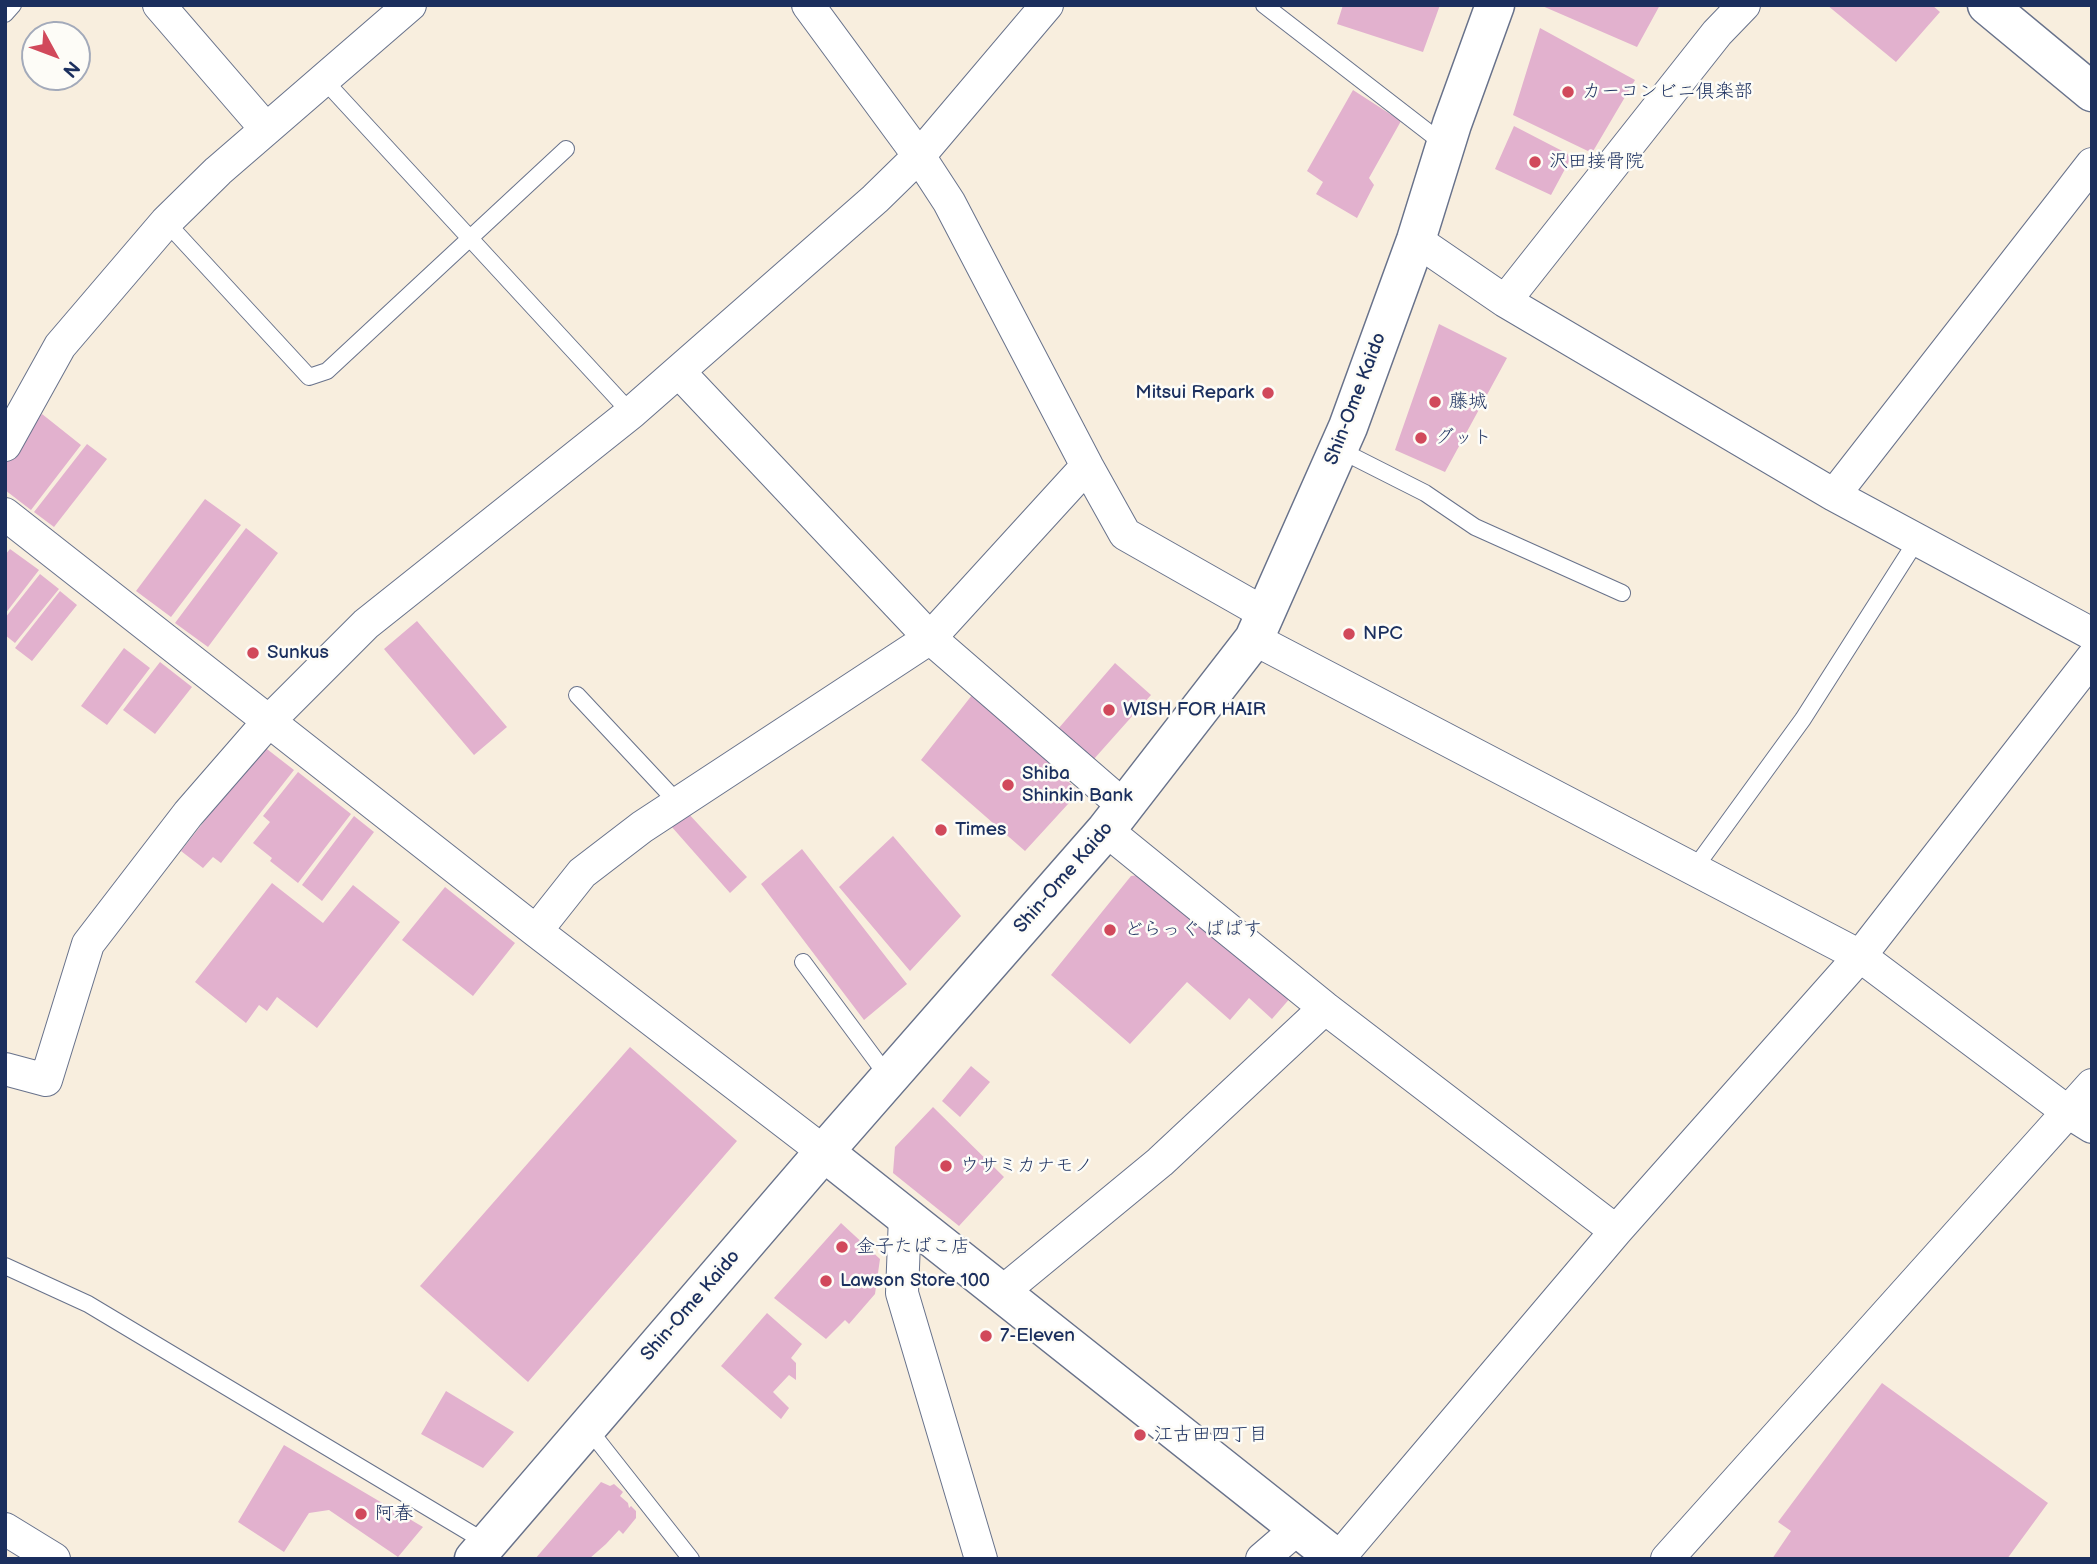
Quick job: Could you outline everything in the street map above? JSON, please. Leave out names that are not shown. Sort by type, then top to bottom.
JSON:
[{"type":"main road","name":"Shin-Ome Kaido","points":[[481,1551],[824,1152],[1116,819],[1260,626],[1338,449],[1416,240],[1445,145],[1495,5]]},
{"type":"main road","points":[[1987,5],[2092,92]]},
{"type":"main road","points":[[824,1152],[1338,1559]]},
{"type":"street","points":[[159,5],[266,129]]},
{"type":"street","points":[[808,5],[919,156],[949,202],[1125,534],[1260,626],[1694,869],[1860,956],[2080,1119]]},
{"type":"street","points":[[5,1069],[46,1080],[88,944],[188,814],[268,722],[366,624],[631,413],[875,199],[919,156],[1047,5]]},
{"type":"street","points":[[1505,301],[1717,33],[1744,5]]},
{"type":"street","points":[[5,445],[60,346],[166,222],[218,171],[408,6]]},
{"type":"street","points":[[1834,495],[2092,164]]},
{"type":"street","points":[[1416,240],[1505,301],[1834,495],[2092,634]]},
{"type":"street","points":[[679,372],[930,638],[1116,819],[1325,1008],[1616,1231]]},
{"type":"street","points":[[536,932],[582,873],[642,827],[930,638],[1087,466]]},
{"type":"street","points":[[5,514],[536,932],[824,1152]]},
{"type":"street","points":[[1338,1559],[1616,1231],[1860,956],[2092,658]]},
{"type":"street","points":[[1001,1293],[1160,1162],[1325,1008]]},
{"type":"street","points":[[1667,1559],[2080,1119],[2092,1085]]},
{"type":"street","points":[[905,1216],[902,1293],[981,1559]]},
{"type":"street","points":[[1262,1559],[1298,1528]]},
{"type":"street","points":[[5,1530],[54,1559]]},
{"type":"lane","points":[[5,14],[13,5]]},
{"type":"lane","points":[[1264,5],[1445,145]]},
{"type":"lane","points":[[324,80],[631,413]]},
{"type":"lane","points":[[166,222],[309,377],[327,371],[566,149]]},
{"type":"lane","points":[[1338,449],[1426,493],[1475,527],[1622,593]]},
{"type":"lane","points":[[1694,869],[1803,719],[1917,540]]},
{"type":"lane","points":[[577,695],[678,803]]},
{"type":"lane","points":[[803,962],[889,1078]]},
{"type":"lane","points":[[5,1266],[88,1304],[481,1551]]},
{"type":"lane","points":[[587,1427],[691,1559]]},
{"type":"building","points":[[1343,5],[1440,5],[1423,52],[1337,24]]},
{"type":"building","points":[[1540,5],[1660,5],[1637,47]]},
{"type":"building","points":[[1827,5],[1932,5],[1940,12],[1896,62]]},
{"type":"building","points":[[1540,28],[1635,80],[1592,153],[1513,115]]},
{"type":"building","points":[[1353,90],[1401,121],[1369,178],[1374,185],[1357,218],[1316,194],[1323,182],[1307,171]]},
{"type":"building","points":[[1514,126],[1572,156],[1551,195],[1495,169]]},
{"type":"building","points":[[1439,324],[1507,358],[1445,472],[1395,450]]},
{"type":"building","points":[[42,414],[81,445],[31,510],[5,490],[5,460]]},
{"type":"building","points":[[87,444],[107,459],[54,527],[34,512]]},
{"type":"building","points":[[205,499],[241,525],[171,617],[136,591]]},
{"type":"building","points":[[246,528],[278,553],[208,647],[175,623]]},
{"type":"building","points":[[10,549],[39,570],[5,614],[5,555]]},
{"type":"building","points":[[40,574],[59,589],[15,643],[5,635],[5,618]]},
{"type":"building","points":[[60,591],[77,605],[32,661],[15,648]]},
{"type":"building","points":[[417,621],[507,727],[474,755],[384,649]]},
{"type":"building","points":[[124,648],[150,668],[107,725],[81,706]]},
{"type":"building","points":[[160,662],[192,687],[155,734],[123,710]]},
{"type":"building","points":[[1115,663],[1151,695],[1094,759],[1058,729]]},
{"type":"building","points":[[976,690],[1079,792],[1025,851],[921,760]]},
{"type":"building","points":[[263,746],[294,770],[221,863],[213,857],[203,868],[181,851]]},
{"type":"building","points":[[298,772],[351,814],[298,883],[270,861],[272,858],[253,843],[270,822],[263,816]]},
{"type":"building","points":[[687,812],[747,877],[730,893],[671,826]]},
{"type":"building","points":[[354,816],[374,832],[322,901],[302,885]]},
{"type":"building","points":[[893,836],[961,916],[910,971],[839,887]]},
{"type":"building","points":[[802,849],[907,984],[864,1020],[761,884]]},
{"type":"building","points":[[1149,874],[1292,996],[1272,1019],[1249,998],[1230,1020],[1187,982],[1130,1044],[1051,975],[1131,876]]},
{"type":"building","points":[[272,883],[323,923],[353,885],[400,922],[317,1028],[277,997],[267,1011],[259,1005],[246,1023],[195,982]]},
{"type":"building","points":[[445,887],[515,943],[473,996],[402,940]]},
{"type":"building","points":[[630,1047],[737,1141],[528,1382],[420,1286]]},
{"type":"building","points":[[971,1066],[990,1082],[960,1117],[942,1101]]},
{"type":"building","points":[[933,1107],[1004,1177],[959,1226],[893,1173],[895,1147]]},
{"type":"building","points":[[841,1223],[880,1259],[875,1294],[849,1324],[845,1320],[826,1339],[774,1298]]},
{"type":"building","points":[[767,1313],[802,1344],[791,1358],[796,1363],[796,1380],[789,1375],[773,1392],[789,1408],[781,1419],[721,1366]]},
{"type":"building","points":[[1882,1383],[2048,1503],[2007,1559],[1772,1559],[1791,1531],[1778,1522]]},
{"type":"building","points":[[446,1391],[514,1432],[483,1468],[421,1434]]},
{"type":"building","points":[[284,1445],[423,1527],[398,1557],[329,1510],[309,1513],[284,1552],[238,1522]]},
{"type":"building","points":[[601,1482],[610,1486],[614,1484],[623,1492],[620,1496],[628,1503],[629,1508],[631,1506],[636,1511],[636,1518],[623,1534],[619,1530],[589,1559],[535,1559]]},
{"type":"place","name":"カーコンビニ俱楽部","points":[[1568,92]]},
{"type":"place","name":"沢田接骨院","points":[[1535,162]]},
{"type":"place","name":"Mitsui Repark","points":[[1268,393]]},
{"type":"place","name":"藤城","points":[[1435,402]]},
{"type":"place","name":"グット","points":[[1421,438]]},
{"type":"place","name":"NPC","points":[[1349,634]]},
{"type":"place","name":"Sunkus","points":[[253,653]]},
{"type":"place","name":"WISH FOR HAIR","points":[[1109,710]]},
{"type":"place","name":"Shiba Shinkin Bank","points":[[1008,785]]},
{"type":"place","name":"Times","points":[[941,830]]},
{"type":"place","name":"どらっぐ ぱぱす","points":[[1110,930]]},
{"type":"place","name":"ウサミカナモノ","points":[[946,1166]]},
{"type":"place","name":"金子たばこ店","points":[[842,1247]]},
{"type":"place","name":"Lawson Store 100","points":[[826,1281]]},
{"type":"place","name":"7-Eleven","points":[[986,1336]]},
{"type":"place","name":"江古田四丁目","points":[[1140,1435]]},
{"type":"place","name":"阿春","points":[[361,1514]]}]
